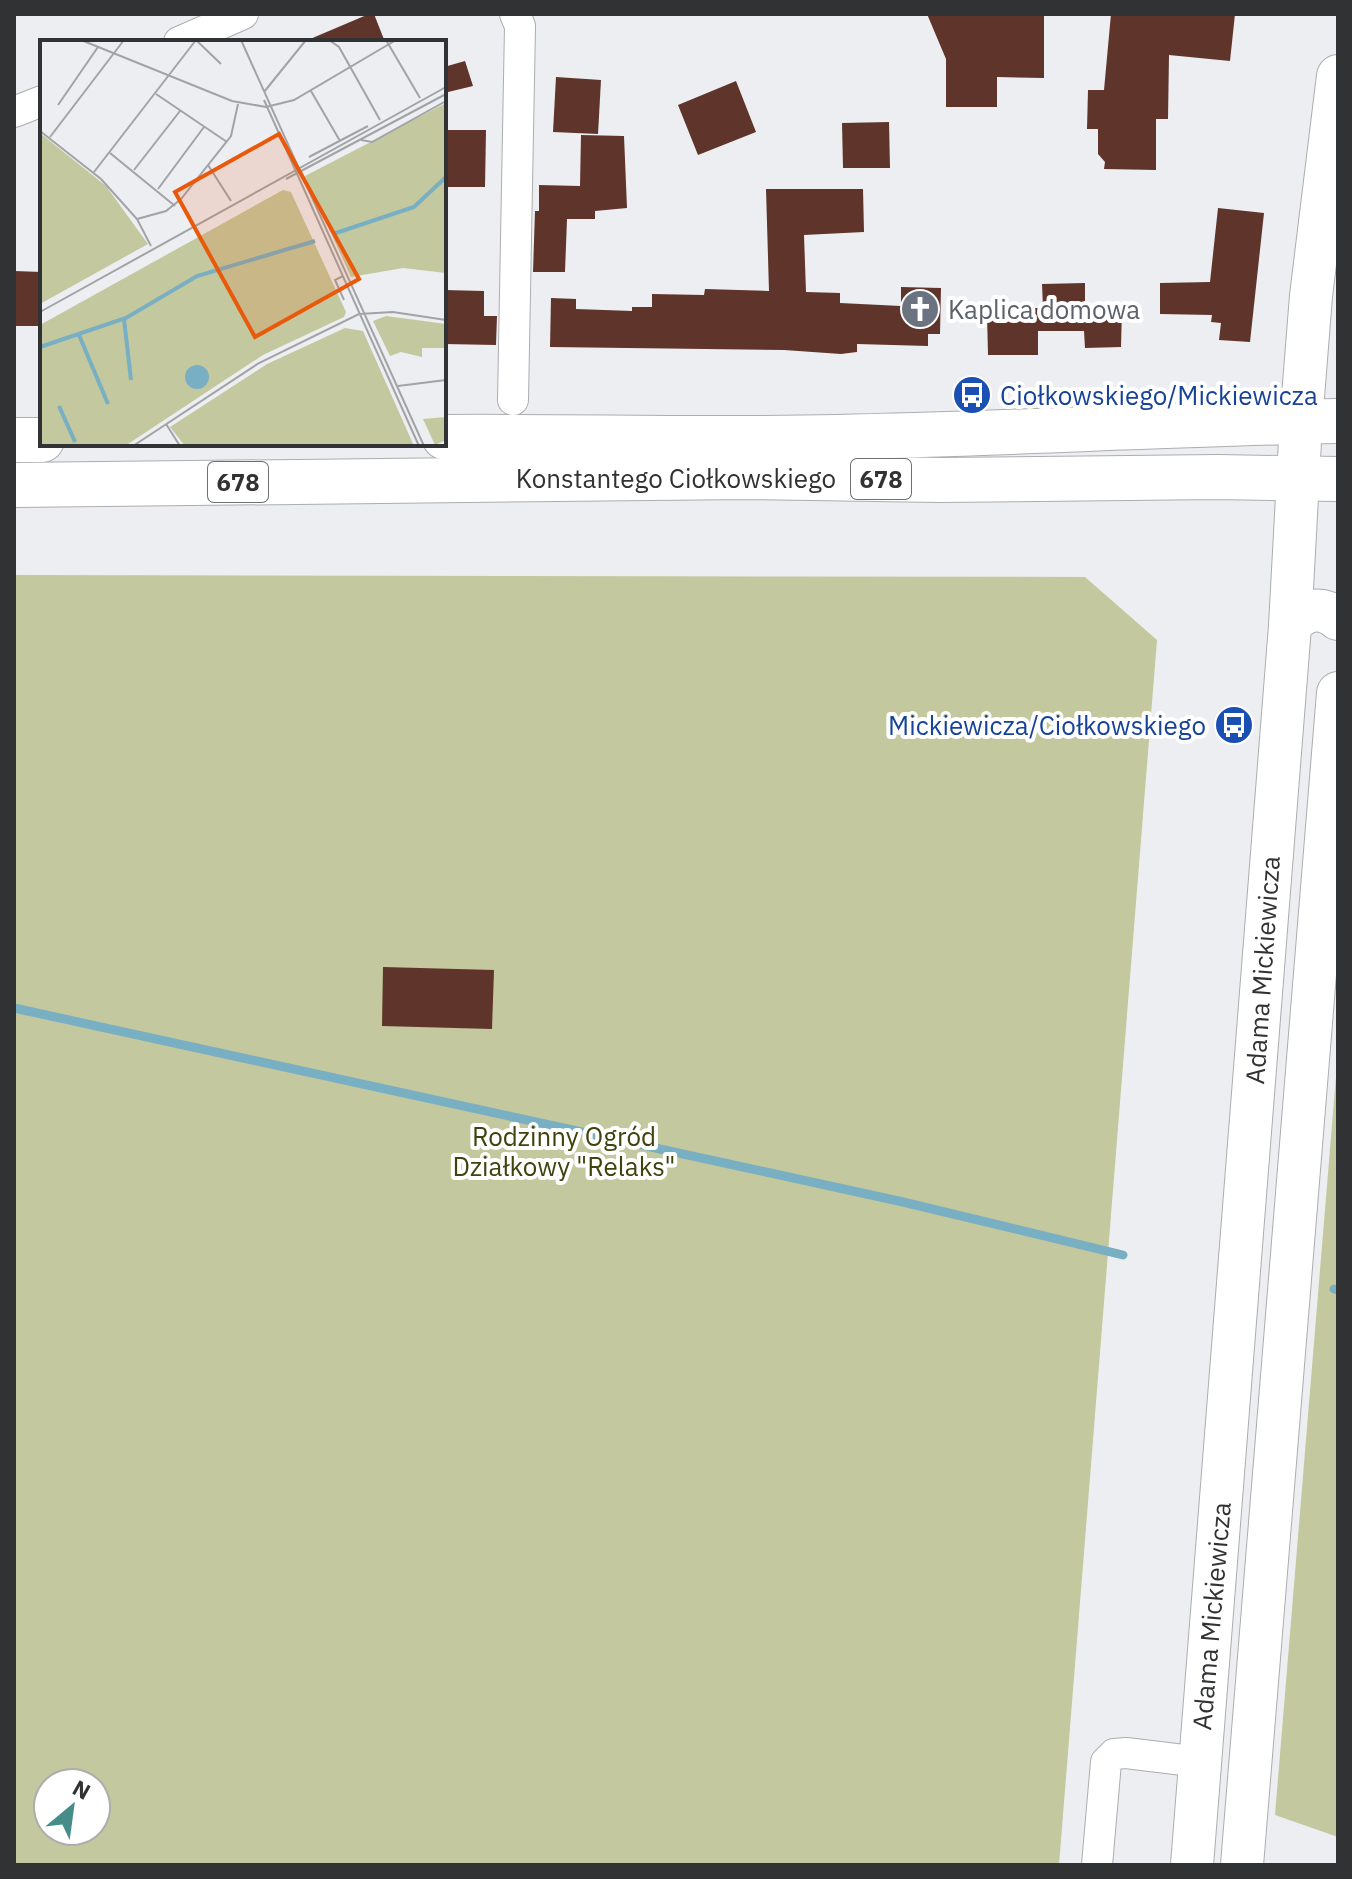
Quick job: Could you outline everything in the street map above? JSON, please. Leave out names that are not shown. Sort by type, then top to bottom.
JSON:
[{"type":"main road","name":"Konstantego Ciołkowskiego","points":[[446,437],[833,437],[1319,421]]},
{"type":"main road","points":[[1153,478],[1169,470],[1177,454],[1173,436],[1158,424]]},
{"type":"main road","points":[[14,440],[40,440]]},
{"type":"main road","name":"Konstantego Ciołkowskiego","points":[[14,485],[715,477],[940,480],[1318,478]]},
{"type":"street","points":[[184,40],[243,14]]},
{"type":"street","points":[[513,400],[520,26],[515,14]]},
{"type":"street","name":"Adama Mickiewicza","points":[[1192,1865],[1290,626],[1318,478],[1338,76]]},
{"type":"street","points":[[14,112],[40,102]]},
{"type":"street","points":[[1290,626],[1303,613],[1312,610],[1330,613],[1338,619]]},
{"type":"street","name":"Adama Mickiewicza","points":[[1242,1865],[1338,693]]},
{"type":"street","points":[[1097,1865],[1106,1762],[1114,1754],[1200,1762]]},
{"type":"green space","name":"Rodzinny Ogród Działkowy \"Relaks\"","points":[[14,575],[1085,577],[1157,640],[1059,1865],[14,1865]]},
{"type":"green space","points":[[1338,1052],[1338,1837],[1275,1815]]},
{"type":"building","points":[[374,14],[384,40],[308,40]]},
{"type":"building","points":[[927,14],[1044,14],[1044,78],[997,77],[997,107],[946,107],[946,59]]},
{"type":"building","points":[[1111,14],[1235,14],[1230,61],[1169,55],[1168,119],[1156,119],[1156,170],[1104,169],[1105,162],[1098,154],[1098,129],[1087,129],[1088,90],[1104,90]]},
{"type":"building","points":[[465,61],[473,86],[446,93],[446,66]]},
{"type":"building","points":[[556,77],[601,80],[598,134],[553,132]]},
{"type":"building","points":[[736,81],[756,132],[698,155],[678,105]]},
{"type":"building","points":[[889,122],[890,168],[843,168],[842,123]]},
{"type":"building","points":[[446,130],[486,130],[485,187],[446,187]]},
{"type":"building","points":[[581,135],[624,136],[627,208],[595,211],[595,219],[567,219],[565,272],[533,272],[539,185],[580,186]]},
{"type":"building","points":[[766,189],[863,189],[864,232],[804,235],[806,292],[840,293],[840,303],[901,306],[901,287],[941,288],[940,334],[928,334],[928,346],[857,344],[857,352],[841,354],[784,350],[550,347],[551,298],[576,299],[576,309],[632,311],[632,307],[652,307],[652,294],[704,295],[705,289],[769,291]]},
{"type":"building","points":[[1218,208],[1264,213],[1250,342],[1219,340],[1221,323],[1211,322],[1212,315],[1160,314],[1160,283],[1210,282]]},
{"type":"building","points":[[14,271],[40,272],[40,326],[14,326]]},
{"type":"building","points":[[1085,283],[1085,308],[1122,308],[1121,347],[1085,348],[1084,331],[1038,331],[1038,355],[988,355],[987,314],[1028,315],[1028,308],[1043,308],[1042,284]]},
{"type":"building","points":[[446,290],[484,291],[484,316],[497,316],[496,345],[446,344]]},
{"type":"building","points":[[383,967],[494,970],[492,1029],[382,1026]]},
{"type":"waterway","points":[[14,1008],[903,1202],[1123,1255]]},
{"type":"waterway","points":[[1334,1289],[1338,1290]]},
{"type":"place","name":"Kaplica domowa","points":[[920,309]]},
{"type":"place","name":"Ciołkowskiego/Mickiewicza","points":[[972,395]]},
{"type":"place","name":"Mickiewicza/Ciołkowskiego","points":[[1234,725]]}]
